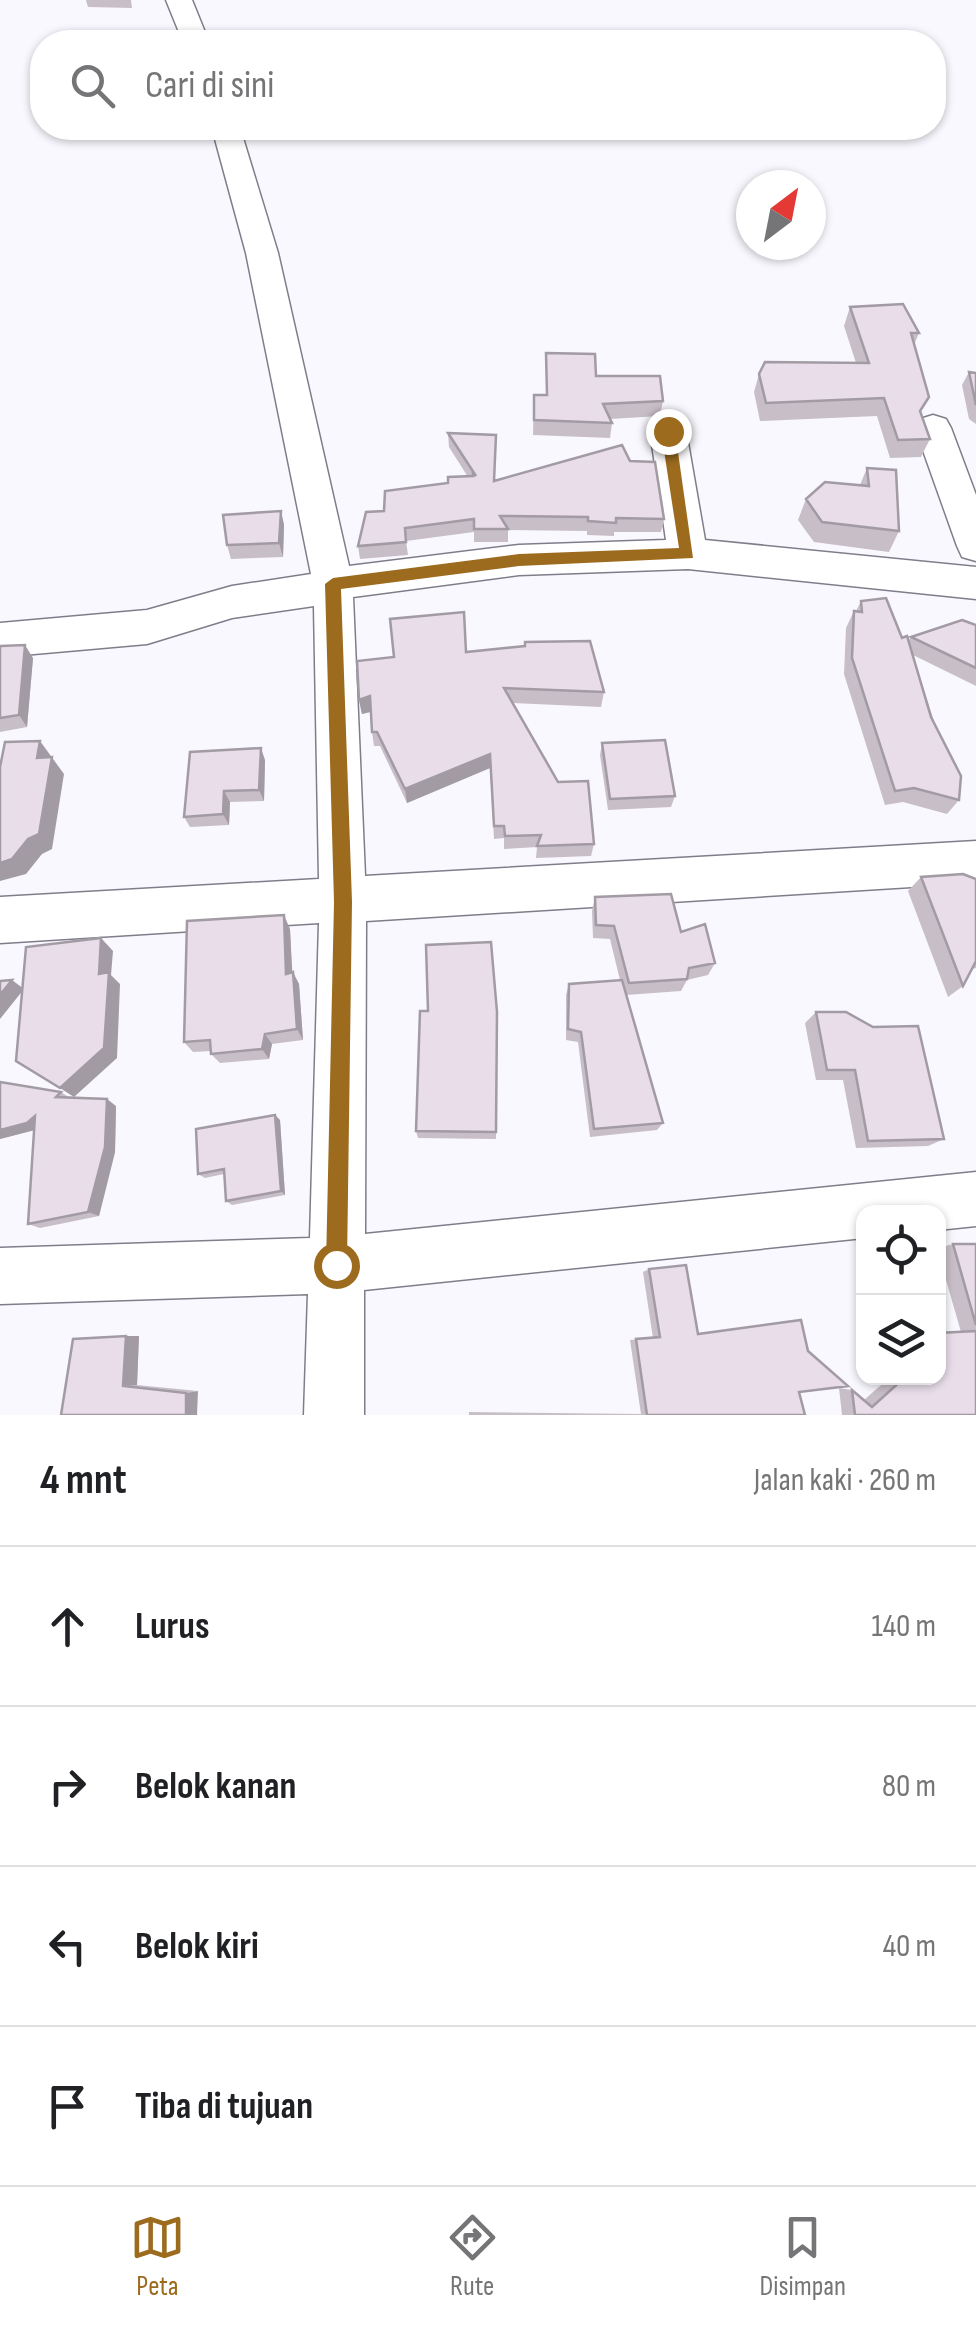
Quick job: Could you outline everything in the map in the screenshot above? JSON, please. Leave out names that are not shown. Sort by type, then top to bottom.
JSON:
[{"type":"street","points":[[179,0],[191,30]]},
{"type":"street","points":[[229,140],[262,253],[333,586],[343,902],[334,1415]]},
{"type":"street","points":[[933,428],[976,546]]},
{"type":"street","points":[[668,431],[688,554]]},
{"type":"street","points":[[0,640],[147,627],[232,602],[519,560],[688,554],[976,583]]},
{"type":"street","points":[[0,920],[976,862]]},
{"type":"street","points":[[0,1276],[336,1265],[976,1199]]},
{"type":"building","points":[[903,304],[919,333],[911,333],[929,397],[920,411],[930,439],[898,440],[884,398],[766,403],[759,374],[765,362],[869,363],[850,307]]},
{"type":"building","points":[[546,353],[595,354],[596,376],[660,376],[663,401],[603,404],[612,423],[534,420],[534,395],[547,395]]},
{"type":"building","points":[[969,372],[976,373],[976,405]]},
{"type":"building","points":[[448,433],[496,435],[494,481],[622,445],[630,461],[655,462],[664,519],[616,518],[616,523],[588,521],[588,517],[500,516],[508,529],[474,529],[474,519],[405,528],[406,542],[358,546],[366,512],[384,511],[385,491],[448,483],[448,477],[473,473],[476,476]]},
{"type":"building","points":[[867,468],[896,470],[899,531],[822,522],[806,499],[825,482],[869,486]]},
{"type":"building","points":[[281,511],[279,543],[227,545],[223,515]]},
{"type":"building","points":[[886,598],[902,638],[907,636],[931,717],[961,776],[959,800],[914,788],[895,791],[852,658],[854,611],[862,612],[861,601]]},
{"type":"building","points":[[464,612],[466,652],[525,646],[525,642],[590,641],[604,692],[504,688],[558,782],[588,781],[594,844],[537,846],[541,835],[505,836],[504,826],[494,826],[490,754],[405,789],[377,732],[372,732],[370,696],[359,700],[357,661],[394,657],[390,619]]},
{"type":"building","points":[[962,620],[976,625],[976,668],[911,637]]},
{"type":"building","points":[[25,645],[19,715],[0,718],[0,646]]},
{"type":"building","points":[[665,740],[675,796],[610,799],[602,743]]},
{"type":"building","points":[[40,741],[37,758],[52,757],[39,834],[28,839],[12,859],[0,863],[0,767],[5,742]]},
{"type":"building","points":[[261,748],[259,790],[224,791],[223,814],[184,817],[190,752]]},
{"type":"building","points":[[963,874],[976,879],[976,961],[963,986],[921,877]]},
{"type":"building","points":[[671,894],[681,932],[705,924],[715,963],[689,968],[687,979],[629,983],[614,926],[596,925],[595,897]]},
{"type":"building","points":[[284,915],[286,974],[293,972],[297,1029],[265,1034],[262,1049],[211,1054],[210,1040],[184,1042],[187,921]]},
{"type":"building","points":[[101,938],[99,974],[109,972],[104,1048],[60,1088],[16,1061],[26,947]]},
{"type":"building","points":[[491,942],[497,1012],[496,1132],[416,1131],[420,1011],[428,1011],[426,945]]},
{"type":"building","points":[[12,980],[0,995],[0,981]]},
{"type":"building","points":[[622,980],[663,1123],[594,1129],[581,1032],[568,1029],[569,984]]},
{"type":"building","points":[[816,1012],[846,1012],[873,1027],[918,1026],[944,1139],[868,1141],[855,1070],[827,1070]]},
{"type":"building","points":[[0,1082],[61,1092],[56,1097],[107,1099],[105,1147],[88,1212],[28,1224],[35,1116],[27,1123],[0,1130]]},
{"type":"building","points":[[275,1115],[281,1191],[226,1201],[224,1169],[198,1174],[196,1129]]},
{"type":"building","points":[[953,1244],[976,1244],[976,1325]]},
{"type":"building","points":[[686,1265],[698,1334],[801,1320],[808,1351],[848,1386],[799,1392],[805,1415],[647,1415],[636,1339],[660,1337],[649,1269]]},
{"type":"building","points":[[976,1331],[976,1415],[855,1415],[852,1390],[872,1407],[896,1385],[946,1385],[946,1333]]},
{"type":"building","points":[[126,1336],[123,1386],[186,1393],[186,1415],[61,1415],[73,1339]]},
{"type":"route","points":[[336,1265],[343,902],[333,584],[519,560],[688,554],[668,431]]}]
